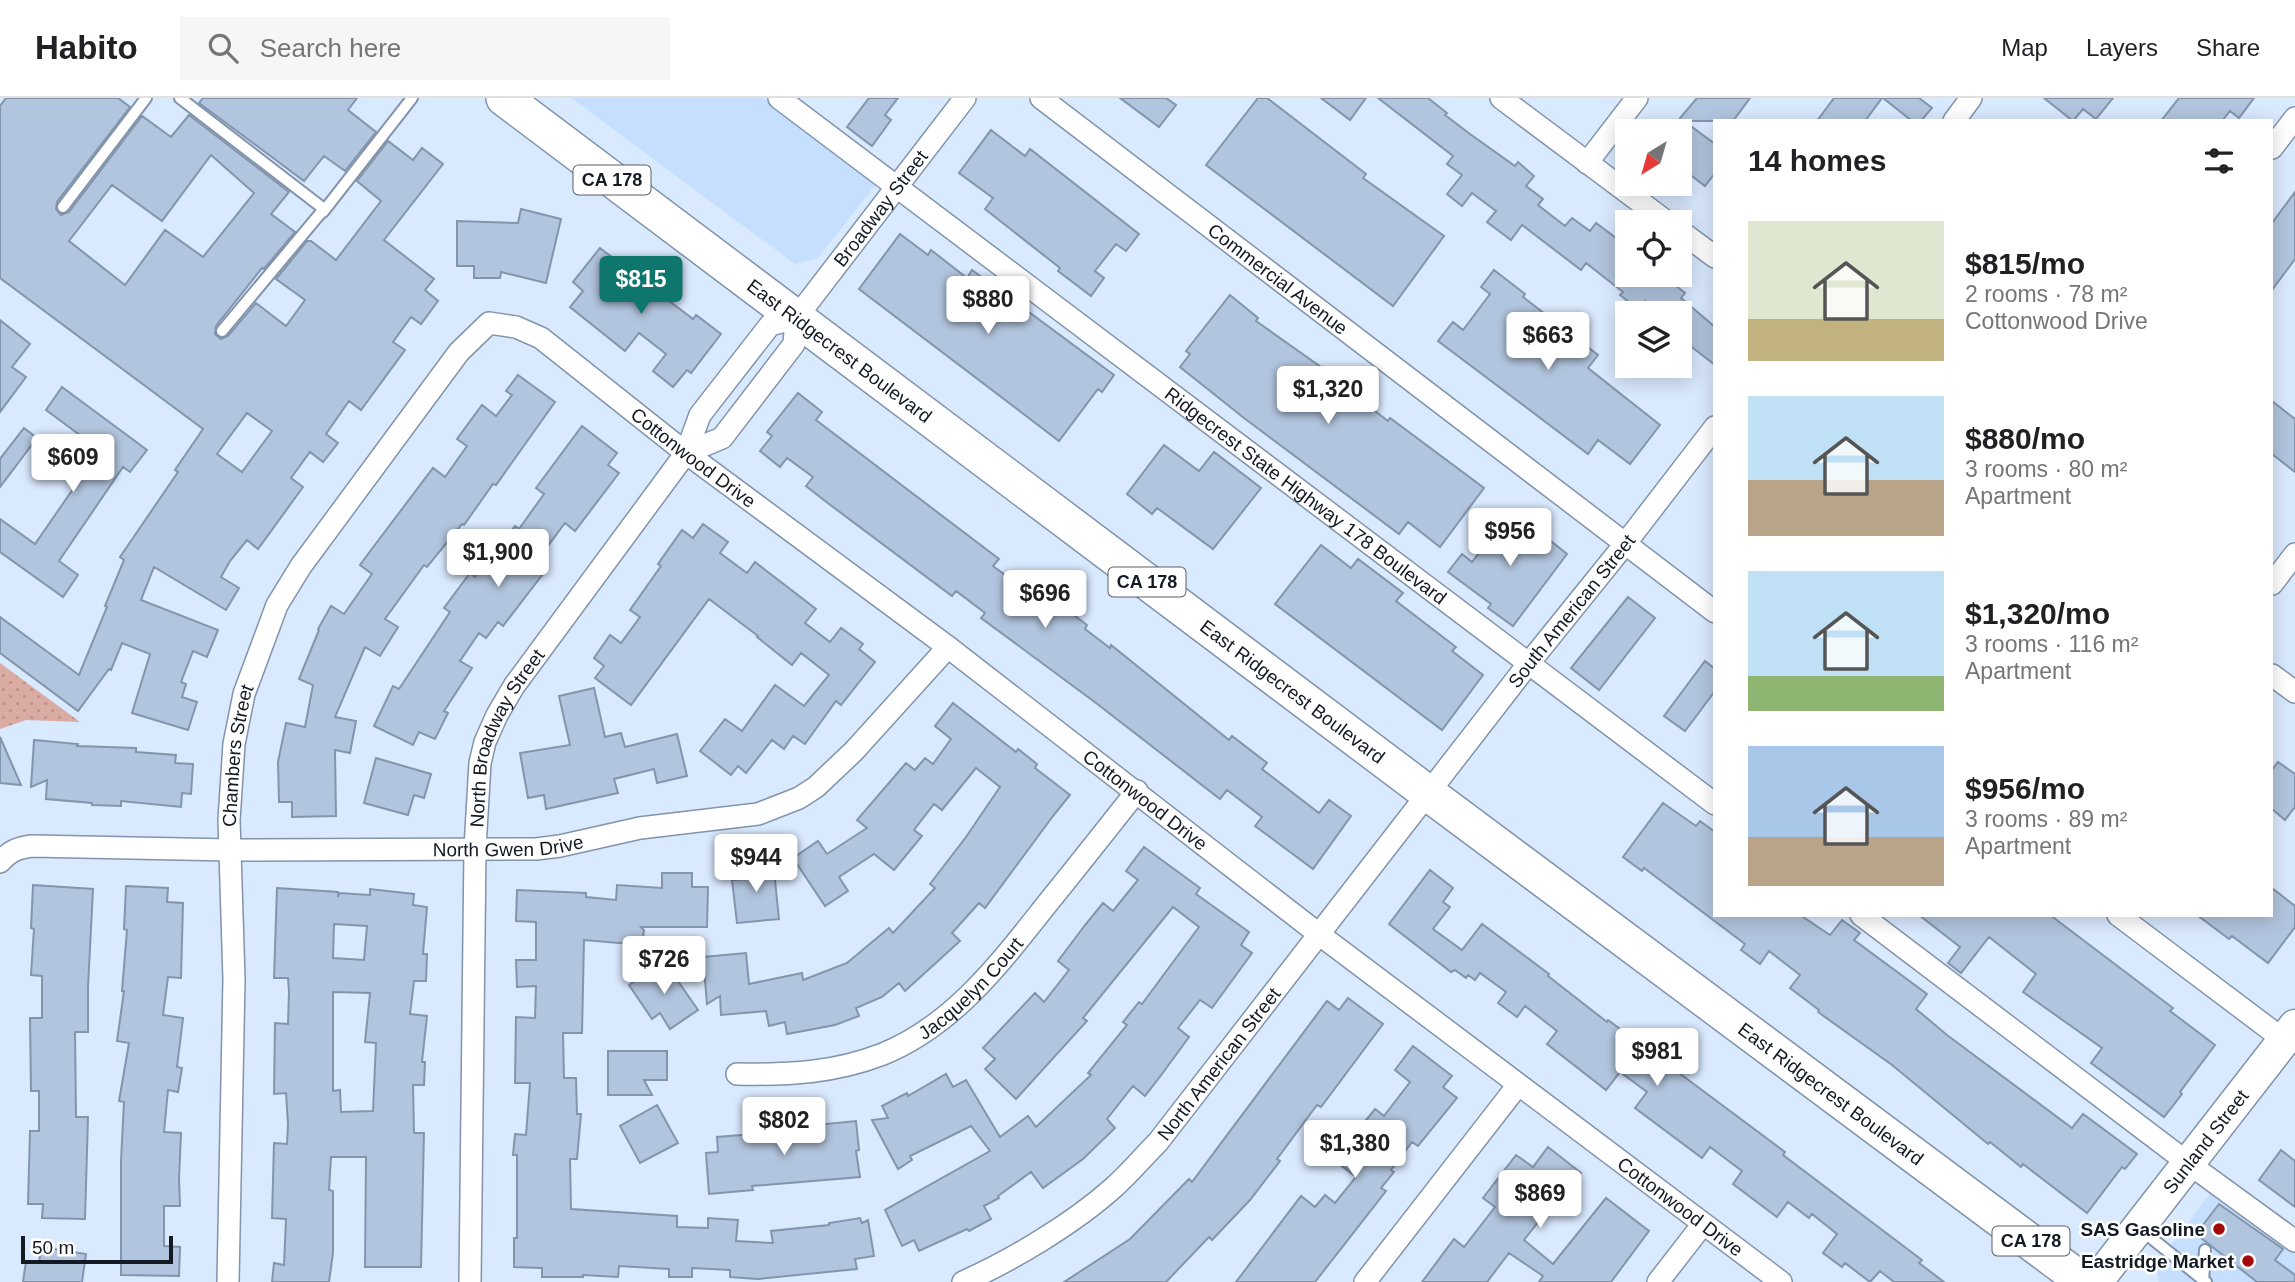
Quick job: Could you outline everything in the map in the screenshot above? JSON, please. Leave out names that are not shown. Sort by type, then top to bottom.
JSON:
[{"type":"main road","name":"East Ridgecrest Boulevard","points":[[504,98],[1429,794],[2084,1282]]},
{"type":"street","name":"Ridgecrest State Highway 178 Boulevard","points":[[779,98],[1713,802]]},
{"type":"street","name":"Broadway Street","points":[[686,453],[723,438],[794,344],[796,318],[965,98]]},
{"type":"street","name":"Commercial Avenue","points":[[1041,98],[1713,610]]},
{"type":"street","points":[[1501,98],[1651,210]]},
{"type":"street","points":[[1587,163],[1637,98]]},
{"type":"street","points":[[1955,119],[1971,98]]},
{"type":"street","points":[[2273,147],[2295,118]]},
{"type":"street","points":[[1692,240],[1713,256]]},
{"type":"street","points":[[686,453],[700,415],[769,325],[796,318]]},
{"type":"street","name":"Chambers Street","points":[[228,1282],[234,979],[229,820],[234,744],[244,694],[277,605],[301,566],[459,352],[489,323],[506,325]]},
{"type":"street","name":"Cottonwood Drive","points":[[506,325],[541,338],[686,453],[948,647],[1320,935],[1781,1282]]},
{"type":"street","name":"South American Street","points":[[1429,794],[1713,430]]},
{"type":"street","name":"North Broadway Street","points":[[470,1282],[475,848],[480,763],[485,742],[514,687],[686,453]]},
{"type":"street","points":[[2273,583],[2295,554]]},
{"type":"street","name":"North Gwen Drive","points":[[1,861],[10,852],[32,846],[231,850],[536,849],[640,828],[758,814],[799,798],[816,787],[854,751],[948,647]]},
{"type":"street","points":[[2273,676],[2295,692]]},
{"type":"street","name":"Jacquelyn Court","points":[[737,1074],[794,1075],[825,1071],[884,1053],[913,1040],[962,1004],[1014,947],[1137,791]]},
{"type":"street","name":"North American Street","points":[[963,1282],[1075,1219],[1114,1188],[1158,1142],[1429,794]]},
{"type":"street","points":[[1864,917],[2295,1241]]},
{"type":"street","points":[[2121,917],[2290,1033]]},
{"type":"street","name":"Sunland Street","points":[[2096,1282],[2290,1033]]},
{"type":"street","points":[[1365,1282],[1518,1085]]},
{"type":"street","points":[[1658,1282],[1703,1224]]},
{"type":"lane","points":[[63,207],[146,98]]},
{"type":"lane","points":[[180,98],[324,209]]},
{"type":"lane","points":[[222,331],[412,98]]},
{"type":"lane","points":[[2223,1189],[2234,1210]]},
{"type":"lane","points":[[2132,1235],[2204,1281]]},
{"type":"lane","points":[[2204,1281],[2205,1250]]},
{"type":"shaded area","points":[[571,98],[764,98],[876,184],[818,258],[795,264]]},
{"type":"shaded area","points":[[0,663],[80,722],[26,720],[0,729]]},
{"type":"shaded area","points":[[2224,1175],[2295,1229],[2295,1282],[2159,1282],[2156,1265]]},
{"type":"building","points":[[6,98],[118,98],[130,107],[57,202],[56,209],[61,215],[69,212],[142,116],[171,137],[189,115],[289,192],[271,214],[295,232],[264,269],[262,268],[216,326],[215,334],[221,339],[228,336],[256,303],[286,326],[305,300],[276,279],[307,241],[311,241],[336,260],[381,201],[357,181],[388,141],[413,160],[422,148],[443,164],[384,240],[434,279],[425,290],[438,301],[421,324],[411,317],[393,342],[405,350],[361,410],[349,401],[326,434],[338,443],[323,462],[310,452],[291,478],[303,487],[258,549],[247,540],[230,561],[221,577],[239,588],[226,610],[154,567],[141,600],[218,630],[207,657],[193,651],[181,682],[186,684],[182,697],[197,702],[188,730],[132,713],[150,654],[122,643],[111,670],[109,669],[78,711],[0,653],[0,617],[79,675],[124,560],[120,557],[178,472],[175,470],[203,429],[0,278],[0,106]],"holes":[[[211,155],[254,193],[203,257],[165,230],[125,285],[69,241],[112,185],[162,221]],[[247,413],[272,431],[242,472],[217,454]]]},
{"type":"building","points":[[203,98],[357,98],[348,110],[376,132],[345,171],[324,156],[304,181],[199,103]]},
{"type":"building","points":[[869,98],[898,98],[885,115],[891,120],[872,146],[847,127]]},
{"type":"building","points":[[1120,98],[1166,98],[1176,105],[1159,127]]},
{"type":"building","points":[[1258,98],[1267,98],[1366,174],[1363,178],[1444,236],[1393,306],[1206,165]]},
{"type":"building","points":[[1321,98],[1366,98],[1350,120]]},
{"type":"building","points":[[1378,98],[1428,98],[1470,134],[1515,166],[1518,162],[1534,176],[1526,186],[1543,199],[1538,205],[1565,226],[1572,218],[1590,231],[1596,223],[1615,237],[1615,286],[1586,263],[1581,270],[1522,225],[1511,240],[1487,222],[1496,211],[1472,193],[1462,206],[1447,194],[1462,175],[1447,164],[1453,156]]},
{"type":"building","points":[[1697,98],[1750,98],[1734,119],[1680,119]]},
{"type":"building","points":[[1834,98],[1882,98],[1866,119],[1818,119]]},
{"type":"building","points":[[1883,98],[1919,98],[1932,108],[1923,119],[1909,119]]},
{"type":"building","points":[[2044,98],[2113,98],[2096,119],[2083,109],[2075,119],[2070,119]]},
{"type":"building","points":[[2179,98],[2254,98],[2239,118],[2230,111],[2224,119],[2163,119]]},
{"type":"building","points":[[1692,127],[1713,143],[1713,176],[1705,186],[1692,176]]},
{"type":"building","points":[[991,130],[1025,156],[1030,149],[1139,234],[1126,251],[1116,244],[1095,271],[1104,278],[1091,296],[985,209],[993,198],[959,173]]},
{"type":"building","points":[[2295,192],[2295,259],[2273,289],[2273,222]]},
{"type":"building","points":[[521,209],[561,219],[546,283],[501,272],[500,278],[474,278],[474,266],[457,266],[457,221],[518,223]]},
{"type":"building","points":[[900,234],[928,255],[931,250],[967,278],[972,270],[1114,375],[1102,392],[1098,389],[1059,441],[859,289]]},
{"type":"building","points":[[600,248],[693,319],[696,315],[721,334],[691,373],[687,370],[673,387],[653,371],[666,354],[639,333],[625,351],[570,307],[583,291],[573,282]]},
{"type":"building","points":[[1494,270],[1525,294],[1523,297],[1598,355],[1588,368],[1660,425],[1630,464],[1598,440],[1588,454],[1438,341],[1453,322],[1463,330],[1490,294],[1481,287]]},
{"type":"building","points":[[1617,287],[1677,287],[1685,293],[1681,298],[1685,301],[1628,301],[1620,295],[1623,292]]},
{"type":"building","points":[[1230,295],[1258,318],[1256,321],[1335,377],[1333,379],[1388,421],[1390,418],[1484,488],[1440,547],[1408,522],[1399,534],[1180,367],[1190,354],[1186,351]]},
{"type":"building","points":[[1692,307],[1713,325],[1713,363],[1692,347]]},
{"type":"building","points":[[0,320],[30,344],[12,367],[26,377],[0,412]]},
{"type":"building","points":[[518,375],[555,402],[496,485],[493,484],[464,525],[462,524],[427,567],[424,565],[385,619],[398,627],[380,656],[365,647],[335,717],[356,721],[350,753],[335,750],[336,816],[292,817],[292,802],[279,802],[278,762],[286,723],[305,727],[313,685],[299,679],[318,629],[331,606],[344,614],[372,574],[360,565],[433,468],[445,477],[467,446],[457,439],[482,405],[496,416],[512,395],[506,391]]},
{"type":"building","points":[[62,387],[147,450],[130,472],[123,467],[59,561],[78,575],[63,597],[0,552],[0,519],[35,544],[100,450],[46,410]]},
{"type":"building","points":[[798,393],[822,412],[816,420],[999,559],[993,566],[1050,608],[1055,601],[1087,625],[1085,629],[1110,648],[1111,645],[1229,740],[1232,736],[1267,763],[1262,769],[1319,813],[1329,800],[1351,816],[1313,869],[1255,826],[1262,817],[1227,790],[1220,799],[981,618],[985,613],[956,591],[952,596],[806,486],[813,477],[787,458],[780,467],[760,451],[772,436],[767,432]]},
{"type":"building","points":[[2273,402],[2295,419],[2295,472],[2273,455]]},
{"type":"building","points":[[582,426],[617,453],[608,465],[619,473],[575,531],[565,523],[536,562],[546,570],[503,626],[498,622],[486,638],[479,633],[460,661],[472,668],[444,711],[448,713],[435,739],[419,732],[413,745],[374,726],[393,686],[399,689],[450,612],[444,608],[470,573],[475,577],[515,526],[519,529],[544,494],[536,488]]},
{"type":"building","points":[[24,428],[37,438],[0,487],[0,459]]},
{"type":"building","points":[[1164,445],[1199,471],[1214,452],[1261,488],[1213,549],[1157,508],[1152,514],[1127,494]]},
{"type":"building","points":[[1512,510],[1567,554],[1513,626],[1488,608],[1491,604],[1448,572],[1462,554],[1472,562]]},
{"type":"building","points":[[703,524],[728,542],[720,553],[747,573],[755,562],[816,609],[805,623],[830,642],[841,628],[863,644],[859,649],[875,662],[841,705],[836,701],[805,744],[793,736],[784,749],[772,740],[746,773],[738,766],[731,775],[700,751],[725,719],[742,731],[775,685],[804,706],[829,675],[801,653],[792,665],[709,599],[631,705],[595,678],[604,666],[594,658],[610,635],[621,643],[640,617],[630,610],[661,566],[658,564],[682,530],[693,538]]},
{"type":"building","points":[[1321,545],[1351,568],[1358,559],[1403,593],[1396,601],[1456,647],[1452,651],[1483,675],[1442,730],[1275,604]]},
{"type":"building","points":[[1628,597],[1655,618],[1599,690],[1571,668]]},
{"type":"building","points":[[1705,661],[1713,667],[1713,694],[1685,731],[1664,716]]},
{"type":"building","points":[[594,688],[605,737],[621,733],[625,747],[677,734],[687,776],[657,783],[654,769],[614,779],[618,793],[546,809],[544,795],[528,798],[520,753],[570,745],[559,696]]},
{"type":"building","points":[[953,703],[1016,752],[1018,749],[1037,764],[1035,768],[1070,795],[985,908],[979,903],[952,933],[960,941],[905,991],[899,983],[882,997],[856,1008],[859,1016],[835,1025],[787,1034],[785,1022],[769,1026],[766,1011],[721,1015],[720,996],[707,1004],[703,957],[746,953],[749,984],[802,973],[803,980],[847,963],[889,928],[893,933],[935,888],[930,884],[1000,787],[976,768],[942,810],[934,804],[914,830],[922,836],[894,870],[874,854],[839,877],[848,891],[825,906],[793,858],[818,841],[827,854],[867,828],[857,820],[906,763],[915,770],[925,758],[933,764],[951,739],[935,726]]},
{"type":"building","points":[[0,737],[21,785],[0,783]]},
{"type":"building","points":[[34,740],[78,744],[77,746],[136,748],[136,752],[176,755],[175,763],[193,764],[191,794],[182,793],[181,807],[121,801],[121,806],[92,805],[46,799],[47,780],[31,787]]},
{"type":"building","points":[[376,758],[431,774],[424,798],[414,795],[408,815],[364,803]]},
{"type":"building","points":[[2278,762],[2295,774],[2295,807],[2285,820],[2273,810],[2273,769]]},
{"type":"building","points":[[1663,803],[1696,826],[1700,821],[1713,831],[1713,917],[1803,917],[1830,935],[1842,920],[1860,933],[1854,940],[1927,994],[1916,1009],[1947,1035],[2072,1128],[2083,1114],[2137,1154],[2125,1169],[2122,1167],[2087,1213],[2023,1164],[2021,1167],[1990,1142],[1988,1144],[1892,1065],[1818,1012],[1819,1010],[1790,988],[1800,975],[1769,951],[1760,964],[1741,950],[1745,944],[1644,868],[1642,871],[1623,857]]},
{"type":"building","points":[[1144,847],[1200,888],[1196,894],[1249,932],[1241,945],[1252,953],[1212,1008],[1200,1000],[1178,1028],[1189,1037],[1162,1074],[1145,1096],[1133,1086],[1107,1119],[1115,1128],[1083,1159],[1043,1188],[1031,1172],[998,1196],[999,1198],[984,1206],[991,1219],[969,1231],[967,1229],[919,1251],[914,1240],[902,1246],[885,1210],[990,1151],[971,1126],[910,1156],[912,1160],[898,1169],[872,1120],[888,1118],[882,1106],[907,1093],[908,1096],[946,1074],[953,1087],[966,1080],[1000,1137],[1028,1116],[1036,1127],[1091,1075],[1088,1073],[1127,1025],[1123,1022],[1139,1002],[1142,1004],[1199,927],[1173,907],[1083,1018],[1087,1021],[1016,1099],[985,1069],[995,1059],[983,1048],[1035,993],[1044,1002],[1069,970],[1058,961],[1085,925],[1103,903],[1113,911],[1138,880],[1126,871]]},
{"type":"building","points":[[773,861],[779,919],[737,923],[732,880],[746,879],[745,864]]},
{"type":"building","points":[[1430,870],[1453,888],[1443,902],[1450,907],[1433,929],[1462,950],[1482,924],[1607,1022],[1608,1020],[1785,1152],[1783,1155],[1922,1260],[1919,1263],[1944,1282],[1894,1282],[1880,1271],[1870,1282],[1845,1263],[1842,1267],[1823,1253],[1837,1234],[1812,1214],[1809,1218],[1788,1202],[1777,1217],[1733,1184],[1742,1171],[1710,1147],[1702,1158],[1635,1108],[1647,1092],[1620,1072],[1606,1090],[1547,1044],[1557,1031],[1525,1006],[1517,1017],[1498,1003],[1506,992],[1480,973],[1475,980],[1468,975],[1466,978],[1455,970],[1451,972],[1389,924]]},
{"type":"building","points":[[662,873],[692,873],[692,887],[708,887],[707,927],[641,927],[644,930],[642,945],[584,940],[582,1033],[563,1033],[564,1078],[576,1078],[577,1114],[581,1114],[577,1159],[570,1159],[571,1209],[677,1216],[677,1227],[708,1228],[708,1218],[738,1220],[736,1241],[773,1243],[771,1231],[829,1225],[860,1218],[862,1223],[868,1220],[874,1256],[855,1259],[857,1269],[758,1279],[730,1277],[730,1270],[692,1268],[692,1277],[669,1277],[669,1269],[619,1266],[618,1277],[542,1277],[542,1268],[514,1267],[514,1238],[517,1238],[517,1155],[513,1155],[515,1134],[526,1135],[530,1083],[515,1083],[516,1017],[535,1018],[536,986],[517,987],[516,960],[536,960],[536,922],[516,921],[517,890],[586,893],[586,897],[616,900],[617,885],[662,888]]},
{"type":"building","points":[[33,885],[93,889],[88,1032],[75,1032],[76,1117],[88,1117],[85,1219],[42,1218],[43,1204],[28,1204],[30,1131],[39,1131],[39,1091],[31,1091],[30,1018],[42,1018],[42,976],[31,975]]},
{"type":"building","points":[[126,886],[168,888],[167,902],[183,903],[181,978],[168,977],[163,1015],[183,1018],[177,1067],[182,1068],[178,1092],[168,1090],[164,1132],[181,1133],[180,1206],[164,1206],[164,1246],[180,1247],[179,1276],[121,1275],[124,1102],[119,1101],[129,1043],[117,1041],[124,991]]},
{"type":"building","points":[[277,888],[338,892],[338,897],[339,893],[370,895],[370,889],[414,894],[413,905],[427,907],[423,954],[427,954],[426,981],[414,981],[410,1014],[427,1016],[422,1062],[425,1062],[424,1085],[413,1085],[414,1133],[424,1133],[421,1267],[365,1267],[366,1157],[331,1157],[329,1190],[333,1191],[333,1253],[329,1282],[272,1282],[274,1263],[284,1265],[286,1219],[272,1218],[274,1143],[287,1144],[288,1124],[286,1093],[274,1094],[275,1023],[288,1024],[289,992],[288,978],[274,978]],"holes":[[[334,924],[367,926],[364,960],[333,958]],[[333,992],[370,993],[365,1042],[376,1043],[373,1111],[341,1112],[340,1090],[333,1091]]]},
{"type":"building","points":[[2273,889],[2295,906],[2295,927],[2268,963],[2232,936],[2229,939],[2200,917],[2273,917]]},
{"type":"building","points":[[1922,917],[2053,917],[2173,1008],[2170,1011],[2215,1045],[2164,1117],[2091,1063],[2102,1048],[2023,992],[2036,974],[1989,937],[1961,973],[1948,963],[1960,947]]},
{"type":"building","points":[[664,961],[698,1010],[670,1029],[660,1013],[652,1019],[629,985]]},
{"type":"building","points":[[1348,998],[1383,1024],[1321,1107],[1317,1105],[1250,1200],[1212,1240],[1209,1237],[1166,1282],[1064,1282],[1130,1239],[1189,1179],[1192,1182],[1327,1001],[1339,1010]]},
{"type":"building","points":[[1413,1046],[1452,1076],[1443,1087],[1457,1098],[1418,1146],[1412,1142],[1381,1188],[1386,1191],[1315,1282],[1236,1282],[1301,1196],[1315,1207],[1325,1195],[1335,1203],[1356,1177],[1334,1160],[1375,1109],[1384,1116],[1410,1082],[1395,1070]]},
{"type":"building","points":[[608,1051],[667,1051],[667,1080],[644,1080],[652,1095],[608,1095]]},
{"type":"building","points":[[657,1105],[678,1143],[640,1163],[620,1126]]},
{"type":"building","points":[[856,1121],[859,1150],[856,1151],[860,1177],[752,1186],[753,1190],[709,1194],[706,1153],[718,1152],[717,1137],[768,1133],[768,1127]]},
{"type":"building","points":[[1548,1147],[1581,1173],[1554,1210],[1550,1207],[1524,1240],[1553,1264],[1606,1198],[1649,1231],[1611,1282],[1539,1282],[1543,1276],[1509,1253],[1487,1282],[1422,1282],[1454,1239],[1464,1247],[1495,1207],[1483,1198],[1516,1155],[1533,1167]]},
{"type":"building","points":[[2281,1150],[2295,1161],[2295,1207],[2259,1180]]},
{"type":"building","points":[[2219,1204],[2283,1249],[2275,1260],[2295,1275],[2295,1282],[2257,1282],[2196,1234]]},
{"type":"building","points":[[41,1247],[86,1254],[82,1282],[23,1282],[26,1261],[39,1263]]},
{"type":"place","name":"SAS Gasoline","points":[[2219,1229]]},
{"type":"place","name":"Eastridge Market","points":[[2248,1261]]}]
